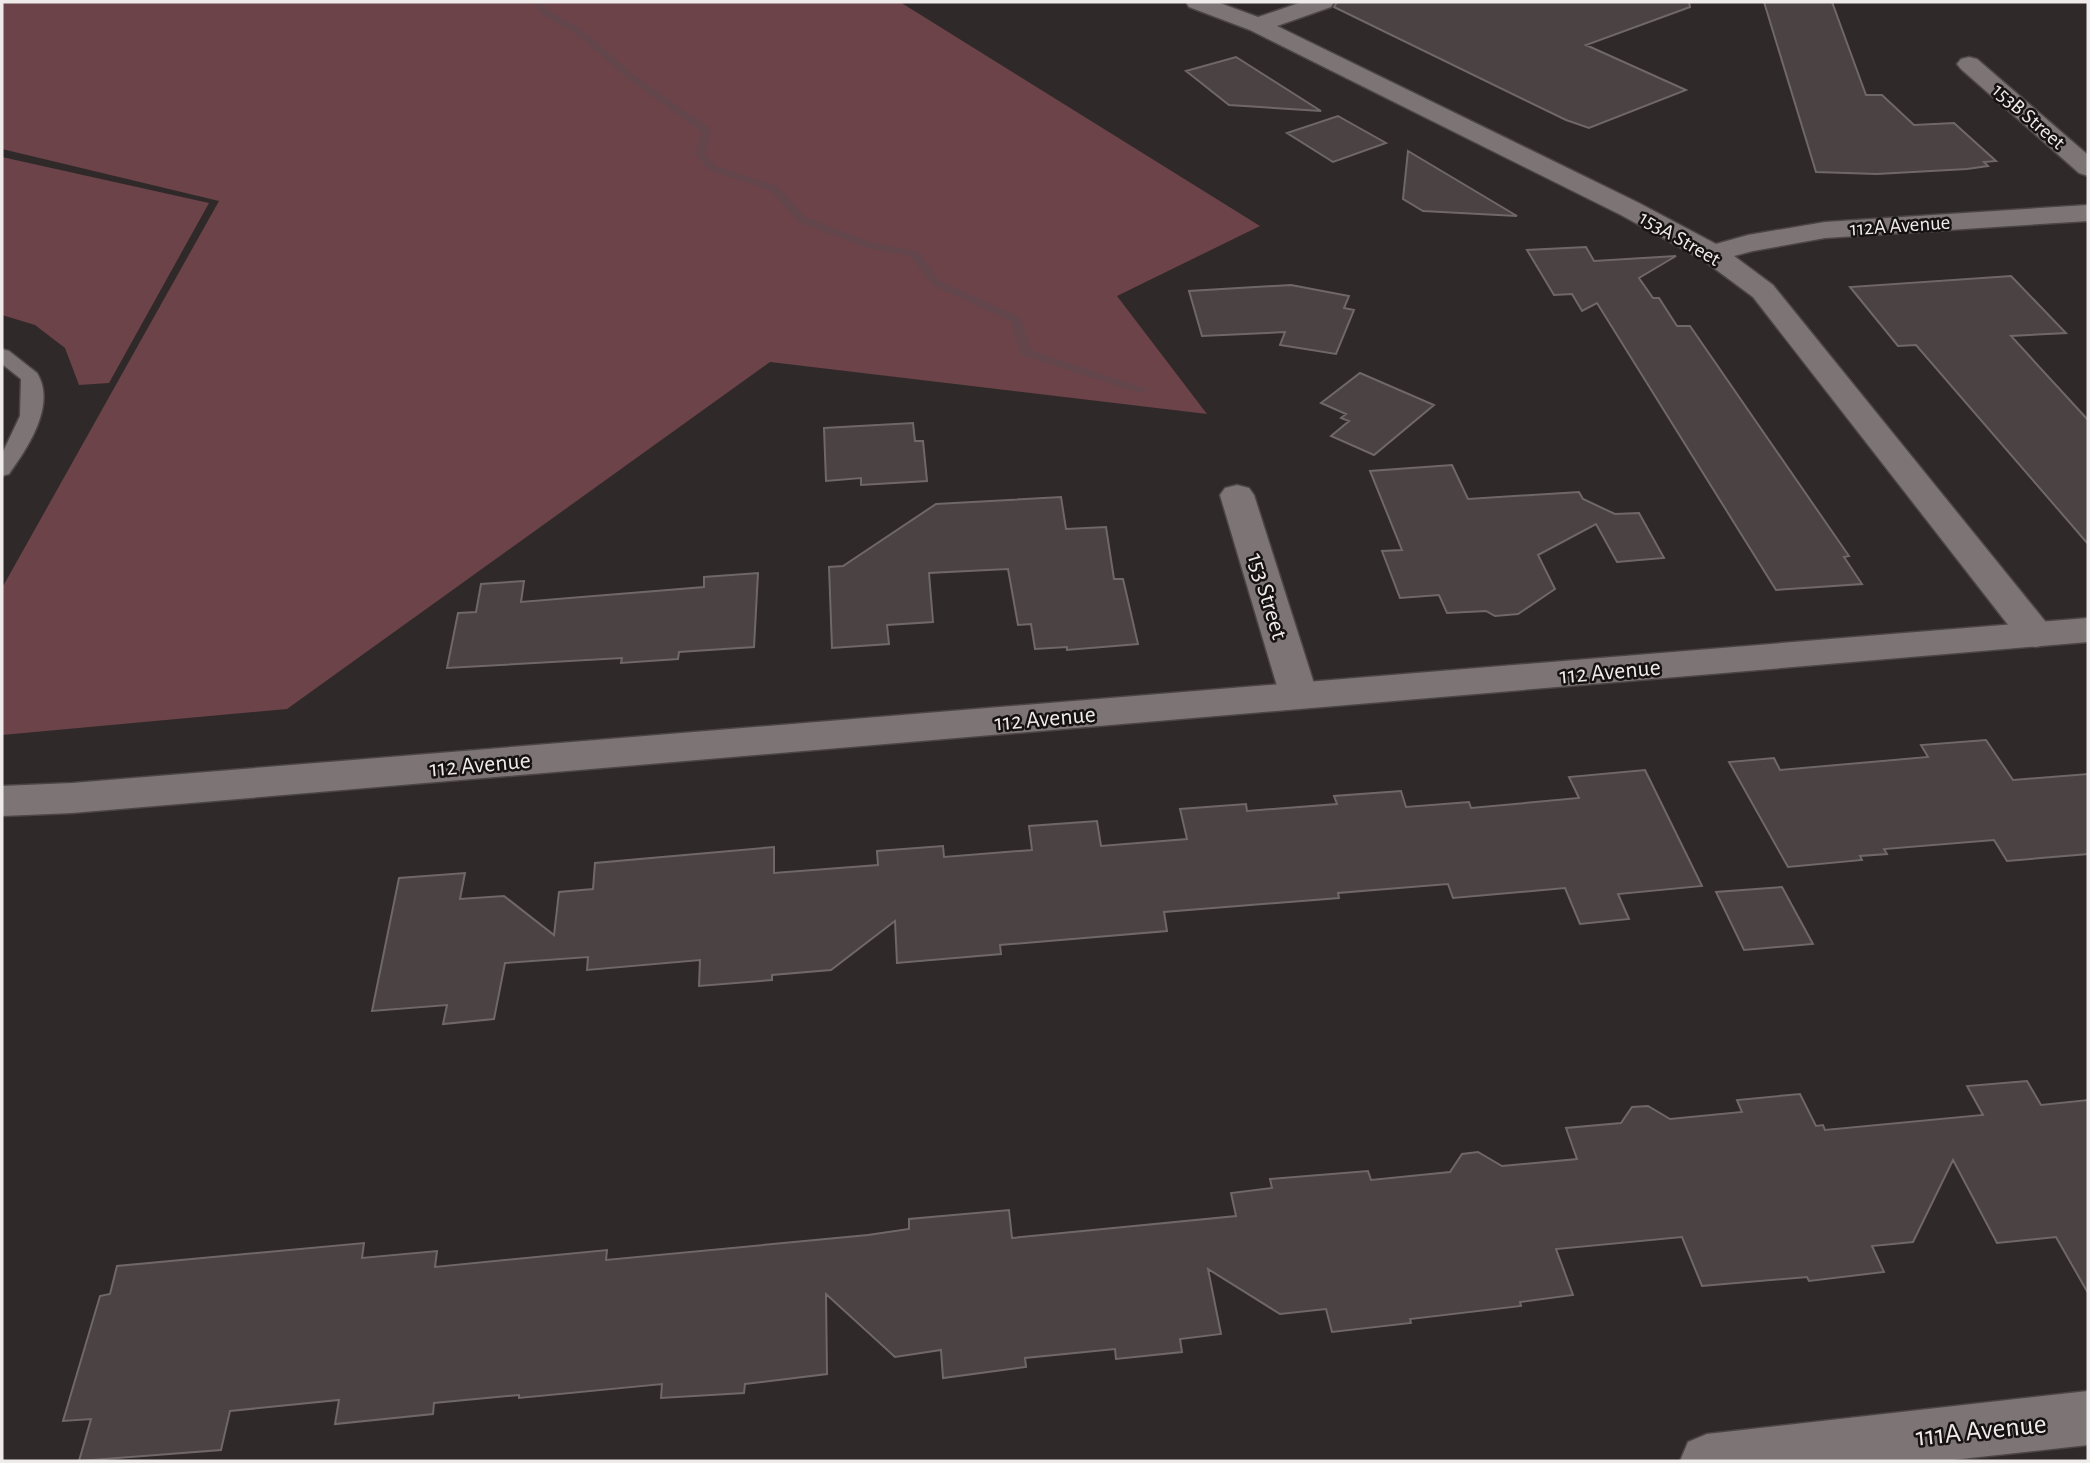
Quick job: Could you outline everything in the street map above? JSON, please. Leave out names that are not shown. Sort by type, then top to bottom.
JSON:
[{"type":"street","name":"153A Street","points":[[1197,2],[1258,25],[1630,209],[1713,254],[1763,291],[2036,635]]},
{"type":"street","points":[[1258,25],[1323,2]]},
{"type":"street","name":"153B Street","points":[[1969,64],[2088,168]]},
{"type":"street","name":"112A Avenue","points":[[1713,254],[1748,243],[1825,230],[2088,213]]},
{"type":"street","name":"153 Street","points":[[1237,495],[1299,696]]},
{"type":"street","name":"112 Avenue","points":[[2,801],[72,798],[2088,631]]},
{"type":"street","name":"111A Avenue","points":[[1707,1461],[2088,1418]]},
{"type":"lane","points":[[2,355],[30,377],[35,398],[28,426],[2,470]]},
{"type":"shaded area","points":[[2,2],[900,2],[1260,226],[1117,296],[1207,414],[770,362],[287,709],[2,735],[2,588],[219,201],[2,149]]},
{"type":"shaded area","points":[[2,157],[209,203],[109,383],[79,385],[65,348],[35,325],[2,315]]},
{"type":"building","points":[[1337,2],[1689,2],[1690,7],[1586,45],[1686,90],[1589,128],[1566,120],[1334,7]]},
{"type":"building","points":[[1764,2],[1832,2],[1866,95],[1882,95],[1914,125],[1954,123],[1996,161],[1984,162],[1988,166],[1967,169],[1877,174],[1816,172]]},
{"type":"building","points":[[1236,57],[1321,111],[1229,105],[1186,71]]},
{"type":"building","points":[[1338,116],[1386,143],[1333,162],[1287,133]]},
{"type":"building","points":[[1408,151],[1517,216],[1423,211],[1403,199]]},
{"type":"building","points":[[1586,247],[1594,261],[1676,256],[1639,278],[1653,298],[1659,298],[1677,326],[1690,326],[1849,556],[1844,557],[1862,584],[1776,590],[1597,303],[1582,311],[1572,294],[1554,295],[1527,250]]},
{"type":"building","points":[[2011,276],[2066,333],[2011,336],[2088,420],[2088,544],[1916,345],[1898,346],[1850,287]]},
{"type":"building","points":[[1291,285],[1349,296],[1344,308],[1354,310],[1336,354],[1280,345],[1285,332],[1202,336],[1189,291]]},
{"type":"building","points":[[1360,373],[1434,405],[1374,455],[1331,436],[1349,421],[1341,418],[1346,414],[1321,403]]},
{"type":"building","points":[[913,423],[915,441],[923,441],[927,481],[861,485],[861,478],[826,481],[824,428]]},
{"type":"building","points":[[1452,465],[1468,499],[1579,492],[1583,499],[1615,514],[1639,513],[1664,558],[1617,562],[1596,524],[1538,555],[1555,589],[1518,614],[1495,616],[1486,611],[1447,613],[1439,595],[1400,598],[1382,551],[1402,550],[1370,471]]},
{"type":"building","points":[[1061,497],[1066,529],[1106,527],[1114,579],[1123,579],[1138,644],[1067,650],[1067,647],[1035,649],[1031,624],[1018,625],[1008,569],[929,573],[933,622],[887,625],[889,644],[832,648],[829,567],[843,566],[936,504]]},
{"type":"building","points":[[758,573],[754,647],[679,652],[678,659],[621,663],[622,658],[447,668],[458,613],[476,612],[481,584],[524,581],[521,602],[704,587],[704,577]]},
{"type":"building","points":[[1986,740],[2013,780],[2088,774],[2088,854],[2007,861],[1994,840],[1884,849],[1887,854],[1860,856],[1862,860],[1788,867],[1729,762],[1774,758],[1780,770],[1928,757],[1921,745]]},
{"type":"building","points":[[1645,770],[1702,886],[1618,894],[1629,919],[1580,924],[1565,888],[1453,898],[1448,884],[1338,893],[1339,898],[1164,912],[1167,931],[1000,945],[1001,954],[897,963],[895,921],[831,970],[772,975],[772,980],[699,986],[700,960],[587,970],[588,957],[505,963],[494,1019],[443,1024],[447,1005],[372,1011],[399,878],[465,873],[460,899],[504,896],[554,935],[559,892],[593,889],[595,863],[774,847],[774,873],[878,865],[877,851],[943,846],[944,857],[1032,850],[1029,826],[1097,821],[1101,846],[1187,839],[1180,809],[1246,804],[1247,811],[1337,804],[1334,796],[1401,791],[1406,807],[1469,802],[1471,808],[1579,798],[1569,777]]},
{"type":"building","points":[[1782,887],[1813,944],[1744,950],[1716,892]]},
{"type":"building","points":[[2027,1081],[2041,1105],[2088,1100],[2088,1293],[2056,1237],[1997,1243],[1953,1160],[1913,1242],[1872,1246],[1884,1272],[1809,1281],[1807,1277],[1702,1286],[1682,1237],[1556,1249],[1573,1295],[1520,1302],[1521,1306],[1410,1319],[1411,1323],[1332,1332],[1326,1309],[1280,1314],[1208,1269],[1221,1334],[1180,1339],[1182,1352],[1116,1359],[1115,1349],[1025,1358],[1026,1367],[943,1378],[941,1350],[895,1357],[826,1294],[827,1374],[745,1384],[744,1393],[661,1398],[662,1384],[434,1403],[433,1414],[335,1424],[339,1400],[230,1411],[221,1450],[79,1461],[91,1419],[63,1421],[100,1296],[110,1294],[117,1266],[364,1243],[362,1258],[437,1251],[435,1267],[607,1250],[606,1260],[868,1235],[909,1229],[909,1219],[1009,1210],[1012,1238],[1236,1216],[1231,1193],[1272,1188],[1270,1179],[1368,1171],[1371,1180],[1450,1172],[1462,1154],[1478,1152],[1502,1166],[1577,1159],[1566,1128],[1621,1123],[1632,1107],[1648,1106],[1670,1119],[1742,1112],[1737,1100],[1800,1094],[1816,1126],[1823,1125],[1825,1130],[1983,1115],[1967,1086]]},
{"type":"waterway","points":[[539,2],[543,11],[580,33],[632,78],[707,131],[700,153],[712,168],[773,188],[803,220],[871,246],[914,253],[936,283],[1016,320],[1025,352],[1141,389]]}]
